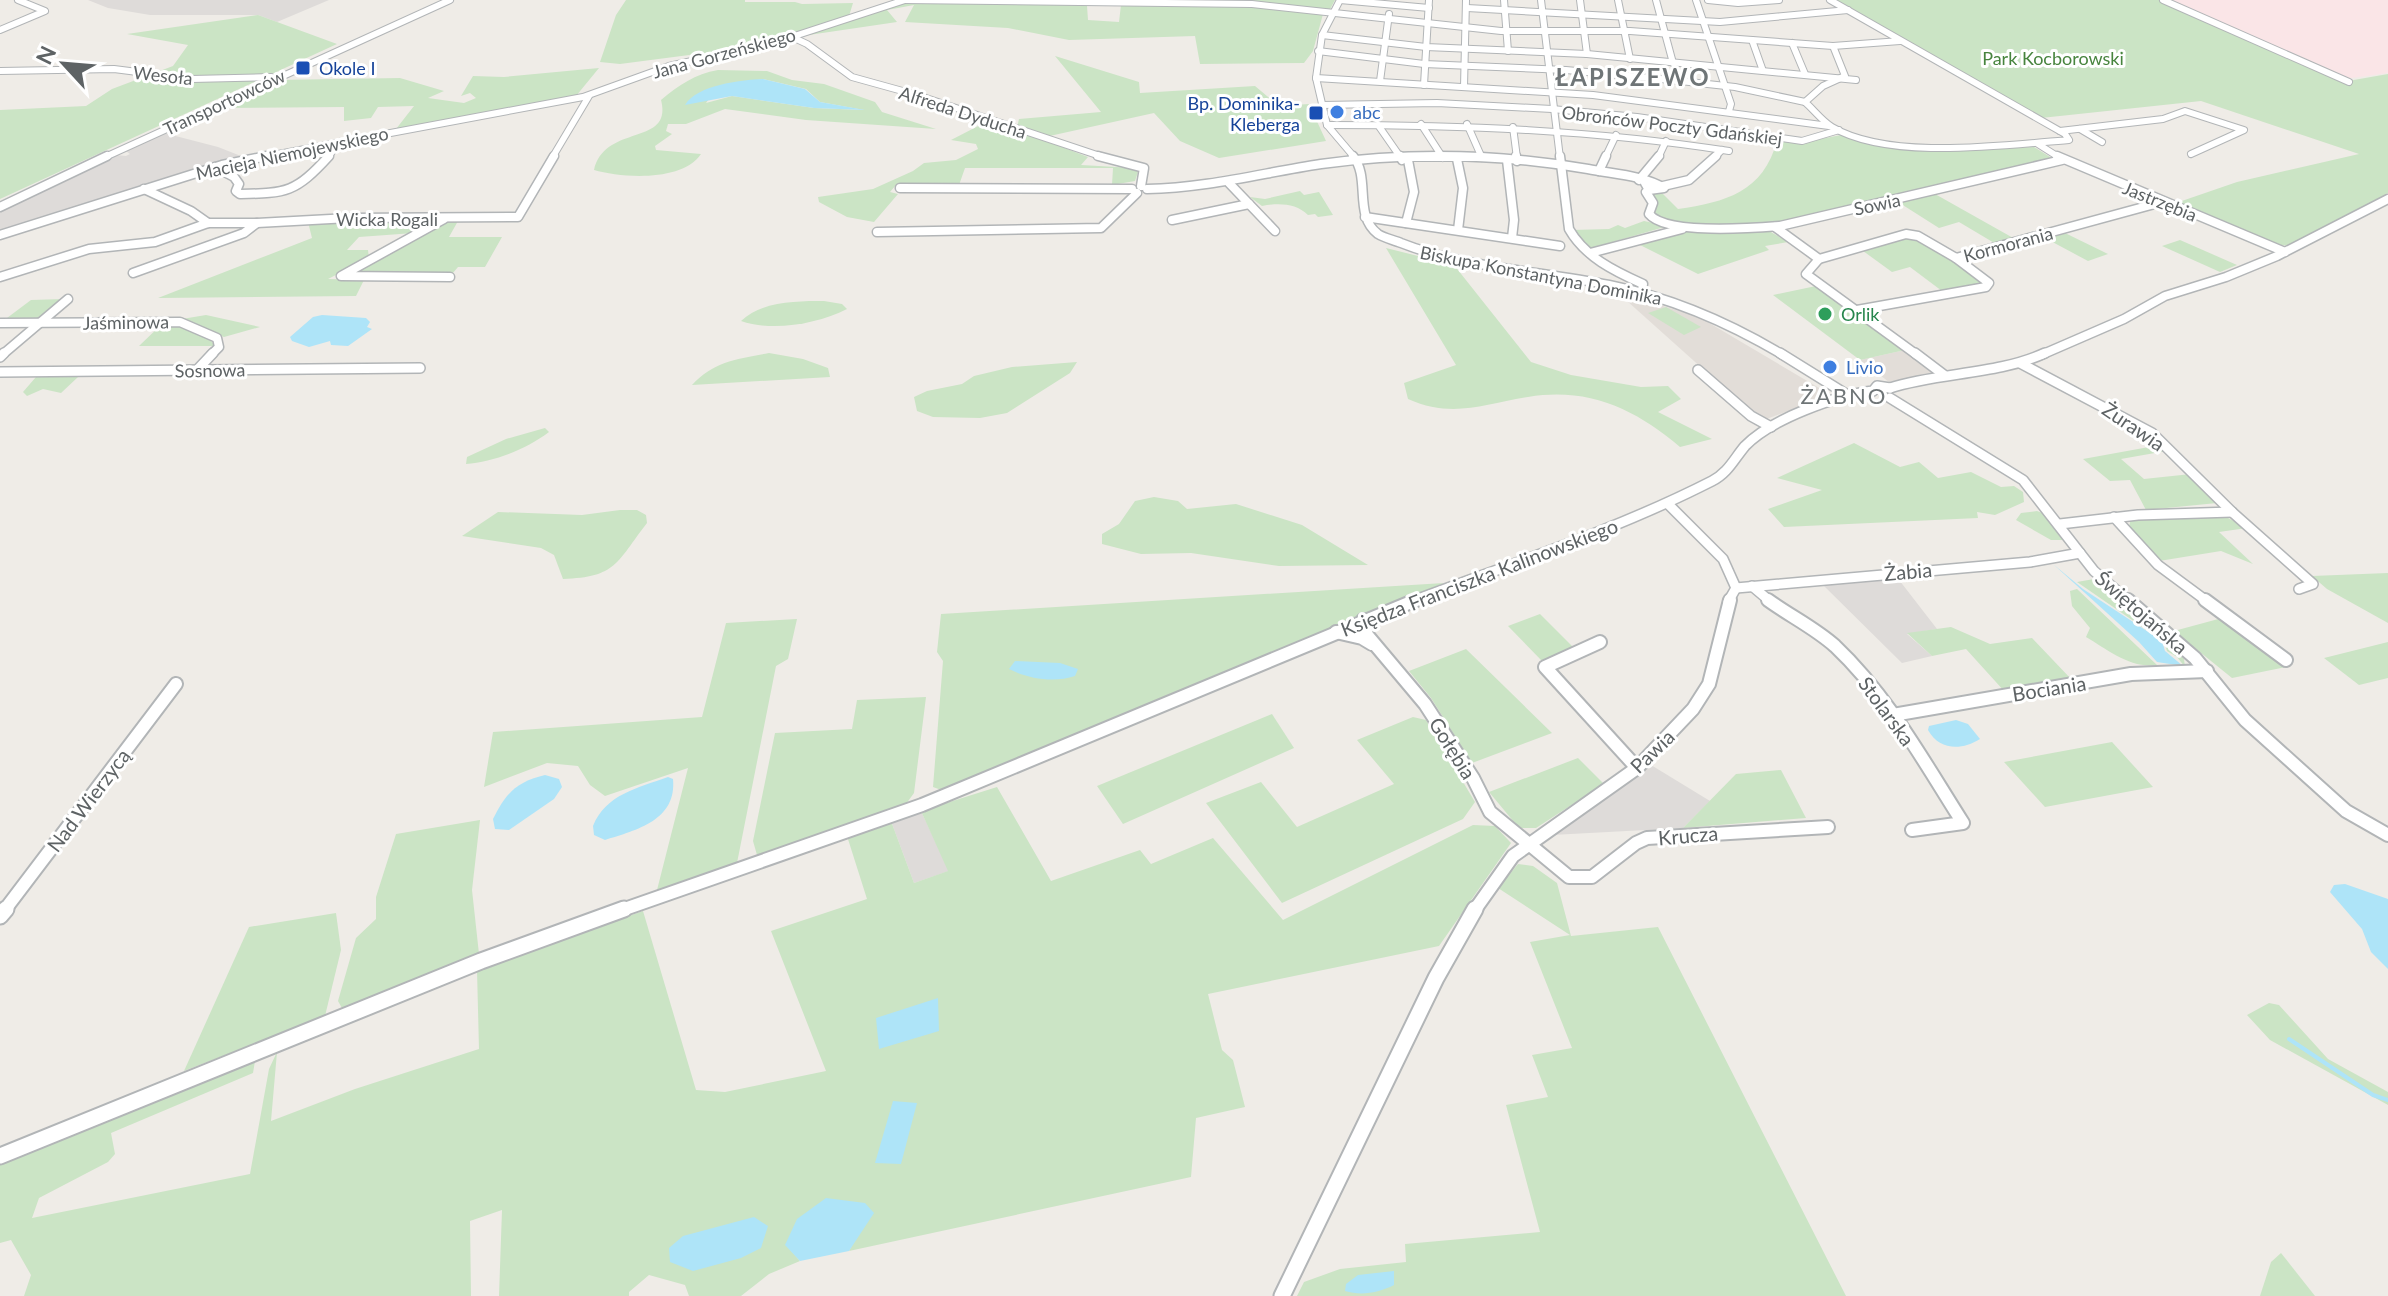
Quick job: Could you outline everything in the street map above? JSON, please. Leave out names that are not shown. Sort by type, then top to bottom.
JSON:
[{"type":"street","points":[[0,30],[45,11],[18,0]]},
{"type":"street","name":"Transportowców","points":[[0,207],[450,0]]},
{"type":"street","name":"Jana Gorzeńskiego","points":[[589,95],[669,66],[791,37],[904,0],[1252,4],[1330,15],[1505,31],[1624,31],[1833,46],[1900,41]]},
{"type":"street","points":[[1424,85],[1429,4],[1340,0],[1322,35],[1316,78],[1327,125],[1358,161],[1363,174],[1365,217],[1560,246]]},
{"type":"street","points":[[1504,0],[1508,51]]},
{"type":"street","points":[[1541,0],[1550,91]]},
{"type":"street","points":[[1580,0],[1587,54]]},
{"type":"street","points":[[1618,0],[1630,59]]},
{"type":"street","points":[[1656,0],[1673,63]]},
{"type":"street","points":[[1696,0],[1726,86],[1731,104],[1729,111]]},
{"type":"street","points":[[1708,0],[1738,3],[1779,0]]},
{"type":"street","points":[[1318,51],[1424,64],[1548,69],[1726,86],[1805,102],[1835,128],[1875,141],[1904,145],[1951,148],[2069,140],[2062,133],[1830,0]]},
{"type":"street","points":[[2163,0],[2349,82]]},
{"type":"street","points":[[1380,81],[1390,2]]},
{"type":"street","points":[[1464,87],[1467,4],[1504,9],[1725,22],[1848,10]]},
{"type":"street","points":[[1322,35],[1467,50],[1587,54],[1856,80]]},
{"type":"street","name":"Alfreda Dyducha","points":[[791,37],[803,39],[822,59],[852,77],[915,94],[1082,154],[1144,168],[1139,189]]},
{"type":"street","points":[[1752,40],[1763,71]]},
{"type":"street","points":[[1792,43],[1805,74]]},
{"type":"street","points":[[1805,102],[1823,86],[1842,79],[1845,73],[1833,46]]},
{"type":"street","name":"Wesoła","points":[[0,71],[114,69],[192,79],[278,77]]},
{"type":"street","name":"Obrońców Poczty Gdańskiej","points":[[1316,78],[1550,91],[1729,111],[1835,128]]},
{"type":"street","name":"Obrońców Poczty Gdańskiej","points":[[1550,91],[1555,129]]},
{"type":"street","name":"Macieja Niemojewskiego","points":[[0,235],[215,167],[589,95]]},
{"type":"street","name":"Wicka Rogali","points":[[208,223],[518,217],[589,95]]},
{"type":"street","name":"Obrońców Poczty Gdańskiej","points":[[1322,105],[1437,103],[1552,109],[1637,117],[1802,141],[1835,128]]},
{"type":"street","points":[[2062,133],[2163,119],[2185,111],[2244,130],[2191,154]]},
{"type":"street","points":[[1421,124],[1443,158]]},
{"type":"street","points":[[1467,124],[1482,159]]},
{"type":"street","name":"Obrońców Poczty Gdańskiej","points":[[1327,125],[1467,124],[1555,129],[1725,151],[1703,171],[1679,185],[1663,186],[1661,190],[1645,184]]},
{"type":"street","points":[[1378,125],[1405,160],[1416,181],[1406,223]]},
{"type":"street","points":[[1513,127],[1517,161]]},
{"type":"street","points":[[1555,129],[1569,229],[1577,242],[1590,253],[1643,284],[1645,287],[1641,291]]},
{"type":"street","points":[[2079,129],[2102,142]]},
{"type":"street","points":[[1599,171],[1616,135]]},
{"type":"street","points":[[900,188],[1139,189],[1229,183],[1303,167],[1358,161],[1443,158],[1507,160],[1599,171],[1645,184],[1666,141]]},
{"type":"street","points":[[215,167],[234,177],[239,184],[236,191],[240,194],[279,193],[292,189],[340,142]]},
{"type":"street","name":"Jastrzębia","points":[[2038,144],[2062,160],[2285,252]]},
{"type":"street","points":[[1457,159],[1463,188],[1458,230]]},
{"type":"street","points":[[1507,160],[1514,220],[1512,238]]},
{"type":"street","name":"Sowia","points":[[1645,184],[1653,203],[1649,214],[1653,219],[1690,227],[1775,227],[2062,160]]},
{"type":"street","points":[[1229,183],[1275,231]]},
{"type":"street","points":[[144,189],[192,211],[208,223]]},
{"type":"street","points":[[877,232],[1094,229],[1107,225],[1139,189]]},
{"type":"street","points":[[1890,393],[1902,383],[2020,363],[2090,335],[2165,296],[2226,277],[2285,252],[2388,199]]},
{"type":"street","name":"Kormorania","points":[[1819,259],[1900,234],[1918,236],[1956,258],[2162,202]]},
{"type":"street","points":[[1172,220],[1249,204]]},
{"type":"street","name":"Biskupa Konstantyna Dominika","points":[[1365,217],[1378,234],[1412,250],[1641,291],[1723,320],[1846,394]]},
{"type":"street","points":[[445,219],[341,276],[450,277]]},
{"type":"street","points":[[0,277],[89,249],[155,242],[208,223]]},
{"type":"street","name":"Wicka Rogali","points":[[133,273],[244,233],[257,223]]},
{"type":"street","name":"Sowia","points":[[1590,253],[1690,227]]},
{"type":"street","points":[[1775,227],[1819,259],[1806,274],[1944,375]]},
{"type":"street","points":[[1857,310],[1986,287],[1989,283],[1956,258]]},
{"type":"street","points":[[0,357],[68,299]]},
{"type":"street","name":"Jaśminowa","points":[[0,323],[180,322],[217,338],[219,347],[197,370]]},
{"type":"street","name":"Żurawia","points":[[2020,363],[2152,433],[2232,512],[2313,584],[2299,589]]},
{"type":"street","name":"Sosnowa","points":[[0,372],[420,368]]},
{"type":"street","points":[[1698,370],[1751,416],[1771,427]]},
{"type":"street","name":"Księdza Franciszka Kalinowskiego","points":[[0,1156],[481,961],[747,864],[922,805],[1363,620],[1668,504],[1717,479],[1728,470],[1746,445],[1771,427],[1846,394],[1873,391]]},
{"type":"street","name":"Świętojańska","points":[[1873,391],[1890,393],[2023,480],[2080,553],[2122,598],[2207,671],[2230,704],[2264,738],[2346,811],[2388,835]]},
{"type":"street","points":[[1668,504],[1723,559],[1736,588]]},
{"type":"street","points":[[2060,524],[2114,517],[2232,512]]},
{"type":"street","points":[[2114,517],[2158,565],[2286,660]]},
{"type":"street","name":"Żabia","points":[[1736,588],[2030,562],[2080,553]]},
{"type":"street","name":"Stolarska","points":[[1752,586],[1836,647],[1893,715],[1963,823],[1912,830]]},
{"type":"street","name":"Pawia","points":[[1282,1296],[1445,959],[1498,874],[1528,844],[1637,768],[1686,717],[1709,684],[1725,616],[1736,588]]},
{"type":"street","name":"Gołębia","points":[[1363,620],[1367,635],[1425,704],[1473,778],[1490,812],[1528,844]]},
{"type":"street","name":"Gołębia","points":[[1335,632],[1362,638],[1380,649]]},
{"type":"street","points":[[1600,642],[1545,667],[1637,768]]},
{"type":"street","name":"Bociania","points":[[1893,715],[2131,674],[2207,671]]},
{"type":"street","name":"Nad Wierzycą","points":[[0,916],[176,684]]},
{"type":"street","name":"Krucza","points":[[1528,844],[1562,873],[1583,879],[1600,874],[1623,850],[1647,838],[1828,827]]},
{"type":"shaded area","points":[[88,0],[329,0],[277,22],[258,15],[150,15],[108,8]]},
{"type":"shaded area","points":[[2165,0],[2388,0],[2388,73],[2345,79]]},
{"type":"shaded area","points":[[164,133],[246,158],[0,233],[0,210],[67,181],[116,155],[126,156],[130,154],[126,151]]},
{"type":"shaded area","points":[[1617,292],[1699,317],[1826,392],[1816,401],[1761,421]]},
{"type":"shaded area","points":[[1905,350],[1936,373],[1889,382],[1860,360]]},
{"type":"shaded area","points":[[1896,576],[1937,629],[1907,634],[1932,656],[1902,663],[1821,583]]},
{"type":"shaded area","points":[[1651,765],[1710,801],[1683,828],[1552,835]]},
{"type":"shaded area","points":[[921,811],[949,871],[914,883],[891,821]]},
{"type":"green space","points":[[626,0],[853,3],[849,16],[743,48],[620,64],[600,62],[616,15]]},
{"type":"green space","points":[[910,0],[1335,0],[1328,13],[1323,14],[1313,51],[1304,63],[1200,64],[1195,36],[1069,40],[1008,28],[905,22],[914,5],[887,10],[897,22],[802,36],[901,2],[1080,5],[1087,6],[1088,20],[1119,22],[1121,5]]},
{"type":"green space","name":"Park Kocborowski","points":[[1834,0],[2161,0],[2348,81],[2388,74],[2388,193],[2291,246],[2273,244],[2176,203],[2237,182],[2359,154],[2201,101],[2041,118]]},
{"type":"green space","points":[[258,15],[337,44],[0,199],[0,110],[86,106],[112,89],[173,66],[188,45],[127,34]]},
{"type":"green space","points":[[1055,56],[1139,82],[1140,93],[1255,86],[1279,106],[1309,104],[1326,141],[1219,158],[1180,141],[1154,113],[1045,137],[1017,128],[1019,119],[1101,112]]},
{"type":"green space","points":[[599,68],[576,96],[396,129],[414,106],[378,107],[371,118],[344,121],[344,107],[218,108],[276,80],[400,78],[444,91],[428,98],[464,103],[476,98],[470,93],[461,96],[473,76],[504,77]]},
{"type":"green space","points":[[718,70],[767,71],[792,80],[824,84],[875,102],[882,112],[936,129],[806,120],[725,109],[686,124],[668,124],[666,131],[672,134],[655,146],[656,150],[701,154],[680,169],[651,176],[594,170],[601,155],[611,146],[657,124],[662,115],[661,100],[688,81]],"holes":[[[763,79],[806,89],[820,102],[864,110],[814,108],[732,96],[706,103],[717,87]]]},
{"type":"green space","points":[[986,122],[1088,157],[1081,165],[1134,168],[1138,172],[1135,181],[1112,185],[1113,168],[965,168],[959,185],[896,185],[890,192],[898,194],[874,222],[847,217],[819,202],[818,197],[873,189],[924,163],[956,160],[978,149],[976,144],[951,140]]},
{"type":"green space","points":[[1841,135],[1869,143],[1939,150],[2034,147],[2055,160],[1785,223],[1703,226],[1656,217],[1650,193],[1662,193],[1678,209],[1712,203],[1740,192],[1752,183],[1771,158],[1777,141],[1800,143]]},
{"type":"green space","points":[[1300,191],[1304,195],[1319,192],[1333,215],[1308,215],[1286,205],[1262,206],[1250,197],[1265,199]]},
{"type":"green space","points":[[1935,194],[2015,239],[1996,244],[1959,222],[1939,228],[1898,202]]},
{"type":"green space","points":[[434,220],[414,233],[359,237],[347,250],[368,250],[369,258],[328,279],[364,280],[356,296],[158,298],[312,238],[308,222]]},
{"type":"green space","points":[[458,221],[449,237],[502,237],[485,267],[458,267],[452,274],[421,276],[350,272],[444,223]]},
{"type":"green space","points":[[1644,221],[1668,226],[1588,249],[1572,230],[1609,229],[1618,225],[1625,228]]},
{"type":"green space","points":[[1696,229],[1769,231],[1788,242],[1765,246],[1769,250],[1698,274],[1634,242]]},
{"type":"green space","points":[[2065,233],[2108,254],[2088,261],[2045,238]]},
{"type":"green space","points":[[1905,236],[1913,237],[1955,260],[1982,280],[1981,285],[1942,291],[1910,267],[1892,272],[1859,248]]},
{"type":"green space","points":[[2180,240],[2237,265],[2220,272],[2162,246]]},
{"type":"green space","points":[[1386,248],[1454,265],[1531,362],[1571,375],[1641,387],[1668,386],[1681,399],[1658,412],[1712,439],[1680,447],[1628,412],[1591,398],[1571,395],[1528,397],[1454,409],[1424,405],[1408,399],[1404,383],[1456,365]]},
{"type":"green space","points":[[1816,286],[1905,350],[1860,360],[1773,295]]},
{"type":"green space","points":[[64,299],[39,321],[3,321],[31,300]]},
{"type":"green space","points":[[824,301],[842,304],[847,309],[795,325],[767,326],[741,321],[769,306]]},
{"type":"green space","points":[[1666,307],[1701,327],[1684,335],[1648,313]]},
{"type":"green space","points":[[206,315],[260,327],[224,337],[182,319]]},
{"type":"green space","points":[[163,323],[199,332],[215,346],[139,346]]},
{"type":"green space","points":[[769,353],[803,359],[828,368],[830,377],[692,385],[718,366]]},
{"type":"green space","points":[[1077,362],[1070,373],[1007,413],[980,418],[933,417],[917,411],[914,397],[962,384],[974,376],[1012,367]]},
{"type":"green space","points":[[36,377],[78,377],[61,393],[43,389],[27,396],[23,392]]},
{"type":"green space","points":[[545,428],[549,432],[520,449],[487,461],[466,464],[467,457],[506,439]]},
{"type":"green space","points":[[1854,443],[1900,467],[1919,462],[1938,478],[1971,472],[2001,487],[2014,486],[2023,492],[2024,502],[1995,515],[1977,512],[1978,518],[1784,527],[1768,509],[1822,490],[1777,478]]},
{"type":"green space","points":[[2160,445],[2166,451],[2121,459],[2144,479],[2191,474],[2217,503],[2146,510],[2130,480],[2110,481],[2083,459]]},
{"type":"green space","points":[[1154,497],[1178,501],[1187,509],[1236,504],[1302,525],[1368,565],[1279,566],[1191,553],[1141,554],[1102,544],[1102,534],[1119,524],[1135,501]]},
{"type":"green space","points":[[637,510],[646,515],[647,523],[614,565],[581,578],[563,579],[554,555],[541,548],[462,536],[498,512],[582,515]]},
{"type":"green space","points":[[2037,511],[2045,514],[2063,540],[2051,540],[2016,520],[2021,513]]},
{"type":"green space","points":[[2211,514],[2228,518],[2247,528],[2219,532],[2253,564],[2221,551],[2159,561],[2129,527],[2131,518]]},
{"type":"green space","points":[[2388,573],[2388,623],[2327,589],[2312,576]]},
{"type":"green space","points":[[2094,579],[2184,659],[2185,667],[2167,651],[2164,642],[2077,582]]},
{"type":"green space","points":[[1444,583],[944,791],[933,787],[943,661],[937,652],[941,614]]},
{"type":"green space","points":[[2077,589],[2157,665],[2129,661],[2086,637],[2090,628],[2072,606],[2070,591]]},
{"type":"green space","points":[[1540,614],[1575,649],[1542,661],[1508,626]]},
{"type":"green space","points":[[2222,618],[2286,667],[2232,678],[2174,631]]},
{"type":"green space","points":[[797,619],[788,659],[776,666],[737,863],[657,890],[688,768],[605,796],[590,785],[578,766],[547,763],[484,787],[493,732],[702,717],[726,623]]},
{"type":"green space","points":[[1951,627],[1990,644],[2032,638],[2072,680],[2005,692],[1966,649],[1932,656],[1907,633]]},
{"type":"green space","points":[[2388,642],[2388,678],[2359,685],[2324,658]]},
{"type":"green space","points":[[1466,649],[1552,733],[1472,763],[1431,698],[1409,671]]},
{"type":"green space","points":[[926,697],[914,793],[906,804],[757,855],[753,841],[775,733],[852,729],[857,700]]},
{"type":"green space","points":[[1272,714],[1294,748],[1123,824],[1097,786]]},
{"type":"green space","points":[[1413,717],[1426,720],[1475,802],[1463,819],[1282,903],[1206,803],[1261,782],[1297,827],[1394,784],[1357,740]]},
{"type":"green space","points":[[2112,742],[2153,787],[2045,807],[2004,762]]},
{"type":"green space","points":[[1578,758],[1604,784],[1536,828],[1519,828],[1489,792]]},
{"type":"green space","points":[[1781,770],[1806,818],[1683,828],[1736,774]]},
{"type":"green space","points":[[997,787],[1051,881],[1140,850],[1151,864],[1213,838],[1283,920],[1473,825],[1495,826],[1511,843],[1439,946],[1208,994],[1222,1050],[1233,1060],[1245,1107],[1196,1118],[1191,1177],[849,1251],[862,1227],[786,1245],[800,1261],[769,1274],[741,1296],[689,1296],[685,1285],[649,1275],[629,1292],[629,1296],[499,1296],[502,1210],[470,1221],[471,1296],[24,1296],[31,1275],[11,1240],[0,1243],[0,1165],[255,1061],[253,1073],[111,1133],[115,1154],[108,1162],[39,1198],[32,1218],[250,1174],[269,1069],[277,1052],[271,1121],[355,1089],[479,1049],[477,970],[643,911],[696,1090],[725,1092],[826,1071],[771,931],[867,899],[847,836],[891,821],[914,883],[948,871],[921,811]]},
{"type":"green space","points":[[480,820],[472,890],[479,954],[343,1010],[338,1001],[356,938],[376,919],[376,897],[396,834]]},
{"type":"green space","points":[[1518,864],[1533,866],[1557,883],[1571,936],[1658,927],[1846,1296],[1297,1296],[1304,1282],[1340,1269],[1406,1262],[1405,1244],[1540,1232],[1506,1105],[1548,1097],[1532,1055],[1572,1048],[1530,942],[1570,935],[1498,888]]},
{"type":"green space","points":[[336,913],[341,950],[325,1016],[184,1071],[249,927]]},
{"type":"green space","points":[[2269,1003],[2279,1005],[2328,1059],[2388,1092],[2388,1105],[2270,1040],[2247,1015]]},
{"type":"green space","points":[[2281,1253],[2315,1296],[2260,1296],[2271,1262]]},
{"type":"water","points":[[763,79],[805,89],[820,102],[865,110],[814,108],[732,96],[685,105],[709,88]]},
{"type":"water","points":[[313,317],[366,318],[370,322],[367,327],[372,329],[348,346],[331,345],[330,341],[309,347],[292,341],[290,337]]},
{"type":"water","points":[[2053,564],[2083,589],[2162,641],[2165,651],[2183,666],[2157,662]]},
{"type":"water","points":[[1015,661],[1060,663],[1078,669],[1075,676],[1042,679],[1009,669]]},
{"type":"water","points":[[1956,720],[1968,724],[1980,739],[1958,747],[1944,745],[1928,730],[1929,726]]},
{"type":"water","points":[[545,775],[559,779],[562,787],[554,799],[509,830],[495,829],[493,819],[508,795],[526,781]]},
{"type":"water","points":[[668,777],[673,779],[673,793],[662,814],[642,827],[605,840],[594,835],[593,826],[606,806],[624,794]]},
{"type":"water","points":[[2345,884],[2388,899],[2388,969],[2371,952],[2362,929],[2330,892],[2334,885]]},
{"type":"water","points":[[938,998],[939,1031],[879,1049],[876,1018]]},
{"type":"water","points":[[893,1101],[917,1103],[901,1164],[875,1163]]},
{"type":"water","points":[[826,1198],[865,1203],[874,1213],[849,1251],[800,1261],[785,1245],[797,1219]]},
{"type":"water","points":[[754,1217],[768,1226],[761,1248],[741,1258],[693,1271],[670,1262],[669,1248],[683,1236]]},
{"type":"water","points":[[1394,1271],[1394,1285],[1388,1288],[1363,1293],[1345,1291],[1346,1284],[1358,1275]]},
{"type":"waterway","points":[[2289,1039],[2373,1095],[2388,1100]]},
{"type":"place","name":"Okole I","points":[[303,68]]},
{"type":"place","name":"abc","points":[[1337,112]]},
{"type":"place","name":"Bp. Dominika- Kleberga","points":[[1316,113]]},
{"type":"place","name":"Orlik","points":[[1825,314]]},
{"type":"place","name":"Livio","points":[[1830,367]]},
{"type":"district","name":"ŁAPISZEWO","points":[[1633,76]]},
{"type":"district","name":"ŻABNO","points":[[1844,395]]}]
